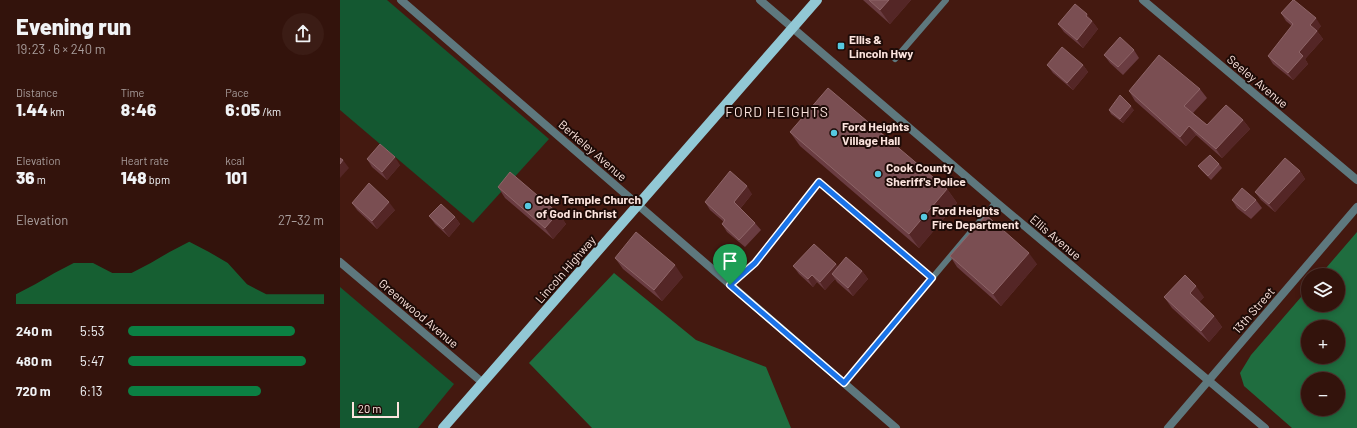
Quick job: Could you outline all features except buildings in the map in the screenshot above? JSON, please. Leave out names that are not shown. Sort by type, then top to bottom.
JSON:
[{"type":"main road","name":"Lincoln Highway","points":[[444,428],[817,0]]},
{"type":"street","name":"Berkeley Avenue","points":[[401,0],[896,428]]},
{"type":"street","name":"Ellis Avenue","points":[[760,0],[996,202],[1265,428]]},
{"type":"street","name":"Seeley Avenue","points":[[1143,0],[1357,180]]},
{"type":"street","name":"13th Street","points":[[1168,428],[1357,207]]},
{"type":"street","name":"Greenwood Avenue","points":[[340,262],[482,383]]},
{"type":"lane","points":[[895,59],[946,0]]},
{"type":"lane","points":[[730,285],[755,263],[819,182],[932,278]]},
{"type":"lane","points":[[844,383],[996,202]]},
{"type":"green space","points":[[340,0],[387,0],[549,139],[473,223],[340,110]]},
{"type":"green space","points":[[1357,232],[1357,428],[1292,428],[1244,386],[1240,373],[1251,355],[1301,297],[1301,312],[1345,312],[1345,268],[1326,268]]},
{"type":"green space","points":[[614,273],[696,340],[766,367],[791,428],[592,428],[529,363]]},
{"type":"green space","points":[[340,287],[454,384],[418,428],[340,428]]},
{"type":"place","name":"Ellis & Lincoln Hwy","points":[[841,46]]},
{"type":"place","name":"Ford Heights Village Hall","points":[[834,133]]},
{"type":"place","name":"Cook County Sheriff's Police","points":[[878,174]]},
{"type":"place","name":"Cole Temple Church of God in Christ","points":[[528,206]]},
{"type":"place","name":"Ford Heights Fire Department","points":[[924,217]]},
{"type":"district","name":"FORD HEIGHTS","points":[[777,111]]},
{"type":"route","points":[[819,182],[932,278],[844,383],[730,285],[755,263],[819,182]]}]
